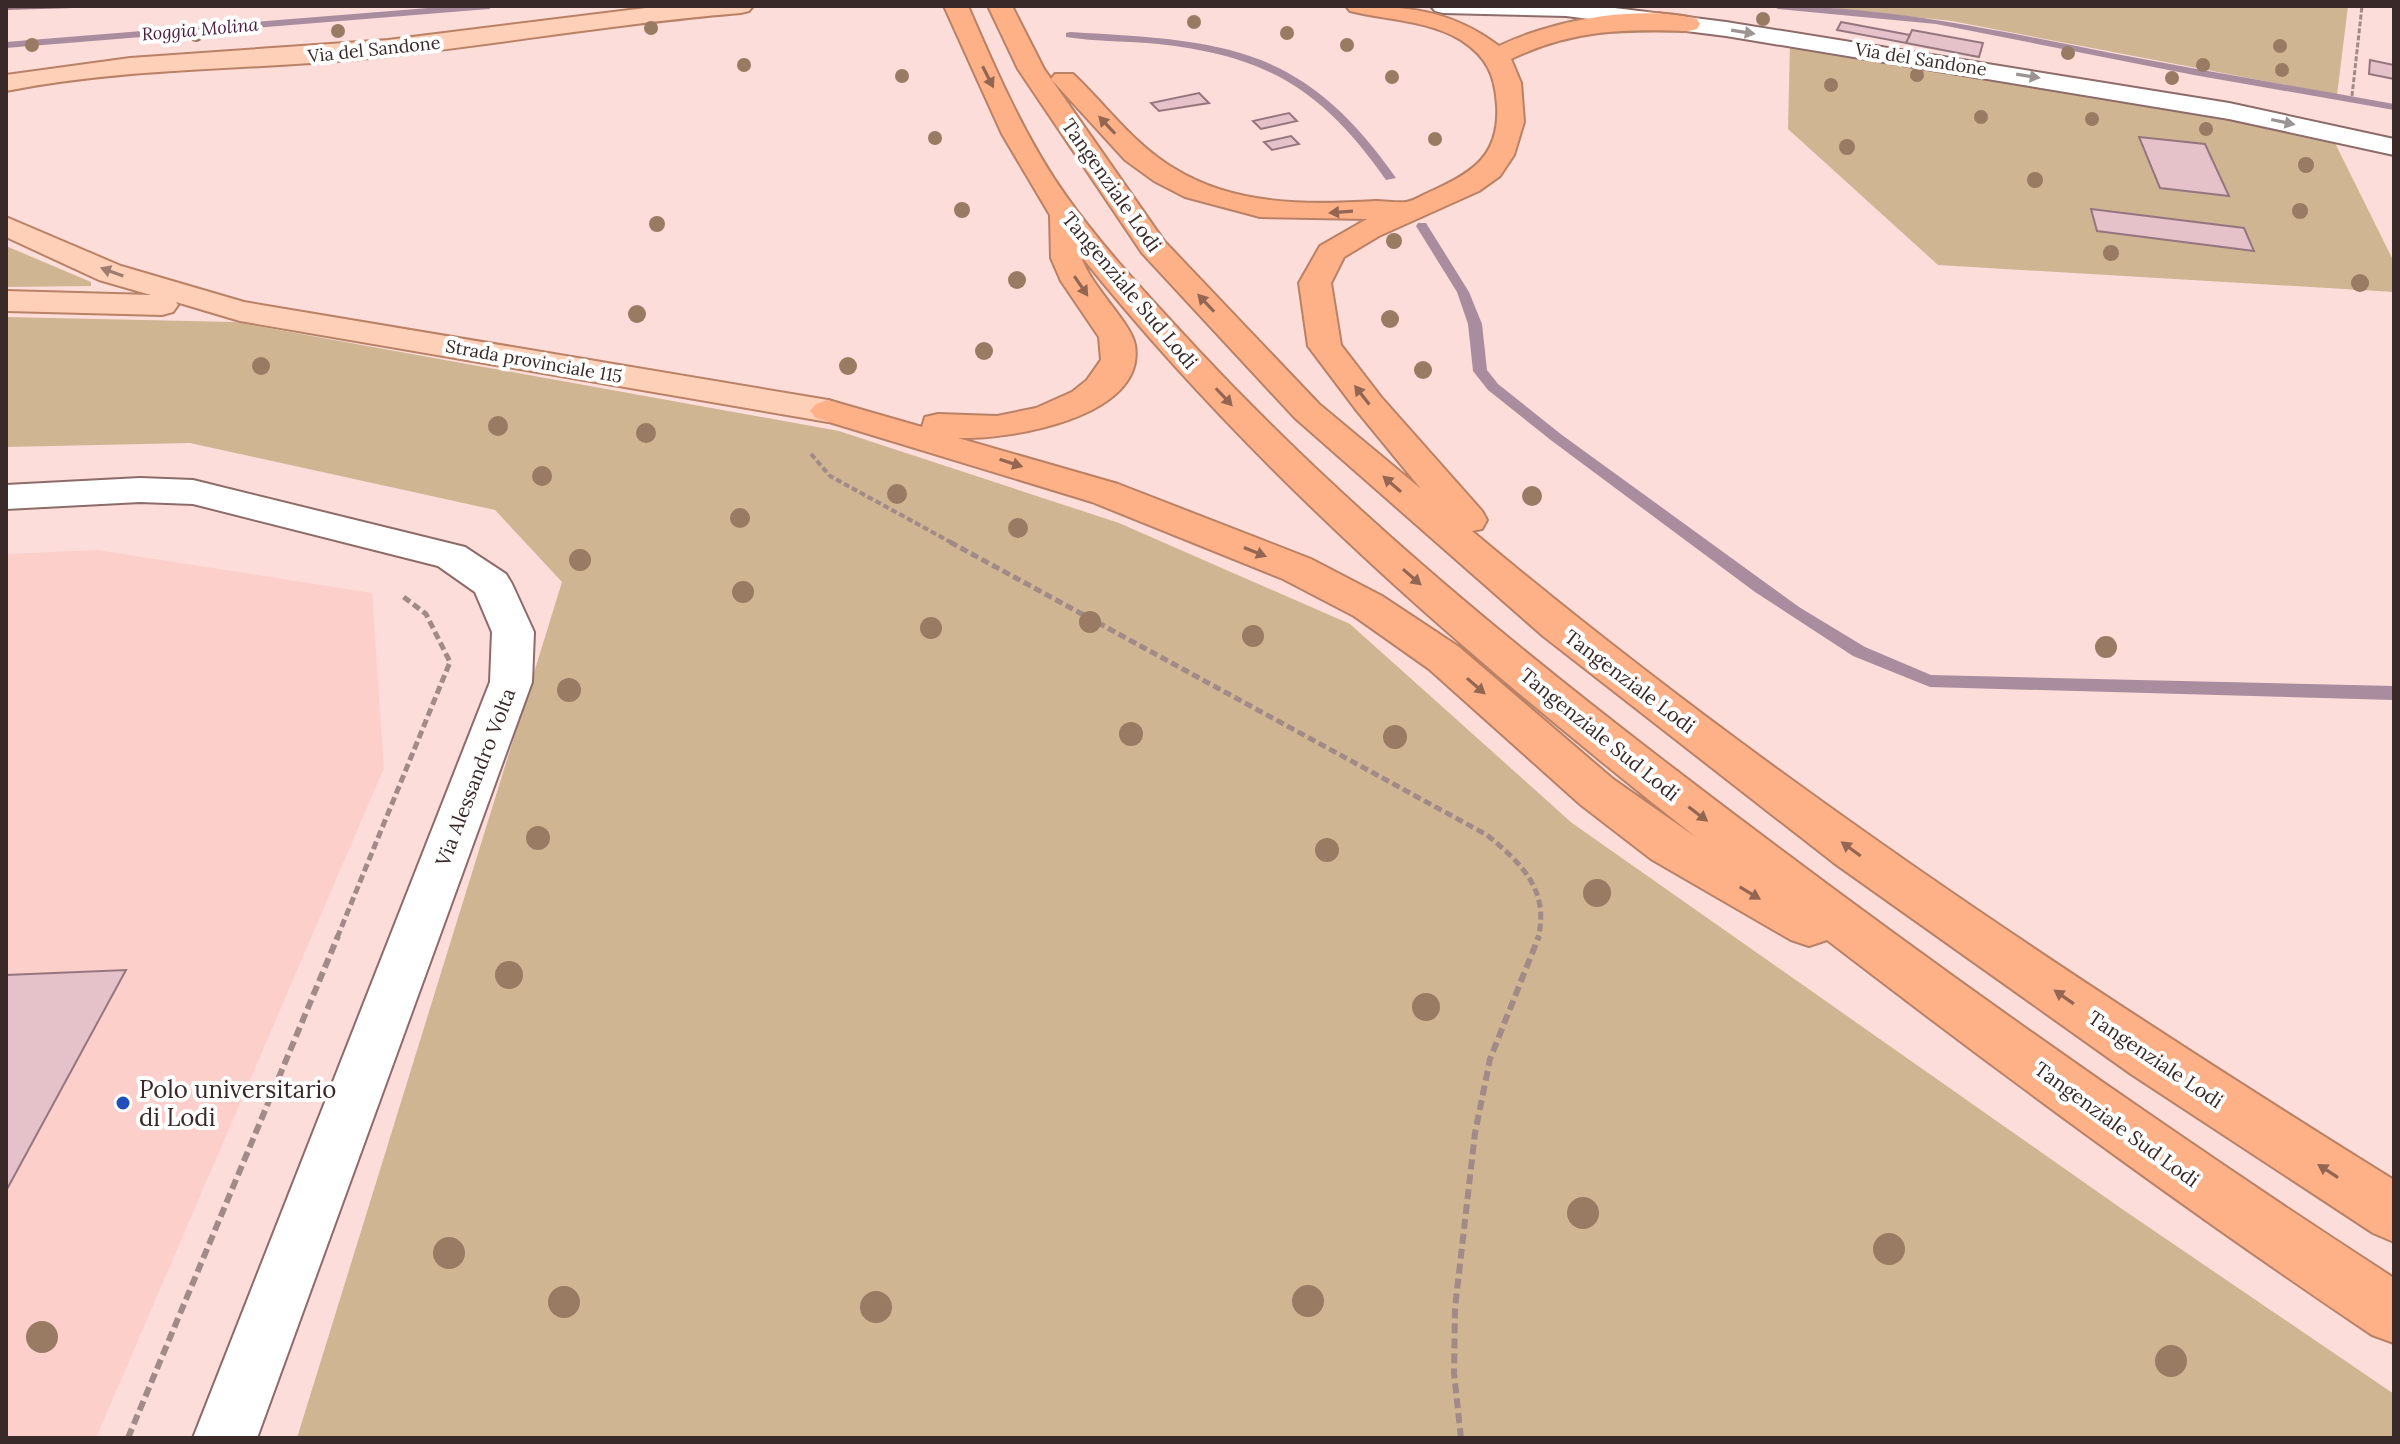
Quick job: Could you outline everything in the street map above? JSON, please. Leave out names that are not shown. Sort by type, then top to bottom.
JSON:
[{"type":"highway","name":"Tangenziale Sud Lodi","points":[[956,6],[979,61],[1039,175],[1065,213],[1188,360],[1264,440],[1352,524],[1652,778],[1922,985],[2252,1221],[2394,1313]]},
{"type":"highway","name":"Tangenziale Lodi","points":[[1000,6],[1031,69],[1153,247],[1307,411],[1558,626],[1851,849],[2150,1057],[2394,1213]]},
{"type":"highway","points":[[1358,6],[1441,22],[1468,34],[1497,56],[1508,83],[1511,122],[1500,155],[1490,170],[1469,185],[1368,230],[1331,252],[1315,283],[1325,346],[1369,404],[1558,626]]},
{"type":"highway","points":[[1497,56],[1533,38],[1574,26],[1614,22],[1688,24]]},
{"type":"highway","points":[[1031,69],[1065,79],[1134,154],[1175,183],[1235,203],[1307,214],[1419,208]]},
{"type":"highway","points":[[817,409],[967,429],[1019,424],[1084,401],[1104,385],[1120,356],[1117,340],[1065,263],[1061,239],[1065,213]]},
{"type":"highway","points":[[817,409],[1105,493],[1297,569],[1368,606],[1444,658],[1597,792],[1668,845],[1775,908],[1922,985]]},
{"type":"main road","name":"Via del Sandone","points":[[6,83],[81,70],[300,57],[419,46],[741,6]]},
{"type":"main road","name":"Strada provinciale 115","points":[[6,226],[110,273],[240,311],[817,409]]},
{"type":"main road","name":"Strada provinciale 115","points":[[6,301],[240,311]]},
{"type":"street","name":"Via del Sandone","points":[[1443,6],[1566,9],[1688,24],[2229,111],[2394,147]]},
{"type":"street","name":"Via Alessandro Volta","points":[[6,497],[140,490],[193,492],[451,556],[492,584],[513,632],[511,682],[225,1438]]},
{"type":"path","points":[[2353,82],[2362,6]]},
{"type":"path","points":[[817,409],[806,442],[814,460],[830,476],[1487,835],[1521,864],[1539,891],[1542,917],[1491,1058],[1477,1119],[1461,1223],[1453,1325],[1461,1438]]},
{"type":"path","points":[[128,1438],[450,662],[438,629],[418,602],[389,589]]},
{"type":"shaded area","points":[[1811,6],[2348,6],[2337,95],[1952,21]]},
{"type":"shaded area","points":[[1790,44],[2180,109],[2333,139],[2394,262],[2394,292],[1938,265],[1788,129]]},
{"type":"shaded area","points":[[6,246],[91,282],[91,286],[6,287]]},
{"type":"shaded area","points":[[6,317],[235,322],[839,431],[1119,523],[1350,624],[1572,823],[2122,1209],[2394,1394],[2394,1438],[297,1438],[562,582],[495,510],[190,443],[6,447]]},
{"type":"shaded area","name":"Polo universitario di Lodi","points":[[97,550],[372,593],[384,768],[96,1438],[6,1438],[6,554]]},
{"type":"building","points":[[6,6],[108,6],[6,9]]},
{"type":"building","points":[[1841,22],[1910,35],[1906,43],[1837,30]]},
{"type":"building","points":[[1912,30],[1983,43],[1979,57],[1906,43]]},
{"type":"building","points":[[2370,60],[2394,65],[2394,79],[2369,74]]},
{"type":"building","points":[[1199,93],[1209,103],[1159,111],[1151,103]]},
{"type":"building","points":[[1289,113],[1297,121],[1261,129],[1253,121]]},
{"type":"building","points":[[1291,136],[1299,144],[1272,150],[1264,142]]},
{"type":"building","points":[[2139,137],[2205,144],[2229,196],[2160,188]]},
{"type":"building","points":[[2091,209],[2244,228],[2254,251],[2097,231]]},
{"type":"building","points":[[126,970],[6,1191],[6,975]]},
{"type":"waterway","name":"Roggia Molina","points":[[6,45],[489,6]]},
{"type":"waterway","points":[[1778,6],[1936,21],[2194,72],[2394,107]]},
{"type":"waterway","points":[[1070,35],[1184,44],[1267,65],[1292,77],[1318,96],[1359,137],[1390,178]]},
{"type":"waterway","points":[[1422,226],[1463,292],[1475,324],[1480,371],[1493,387],[1761,588],[1825,633],[1859,652],[1930,681],[2394,693]]},
{"type":"place","name":"Polo universitario di Lodi","points":[[123,1103]]}]
